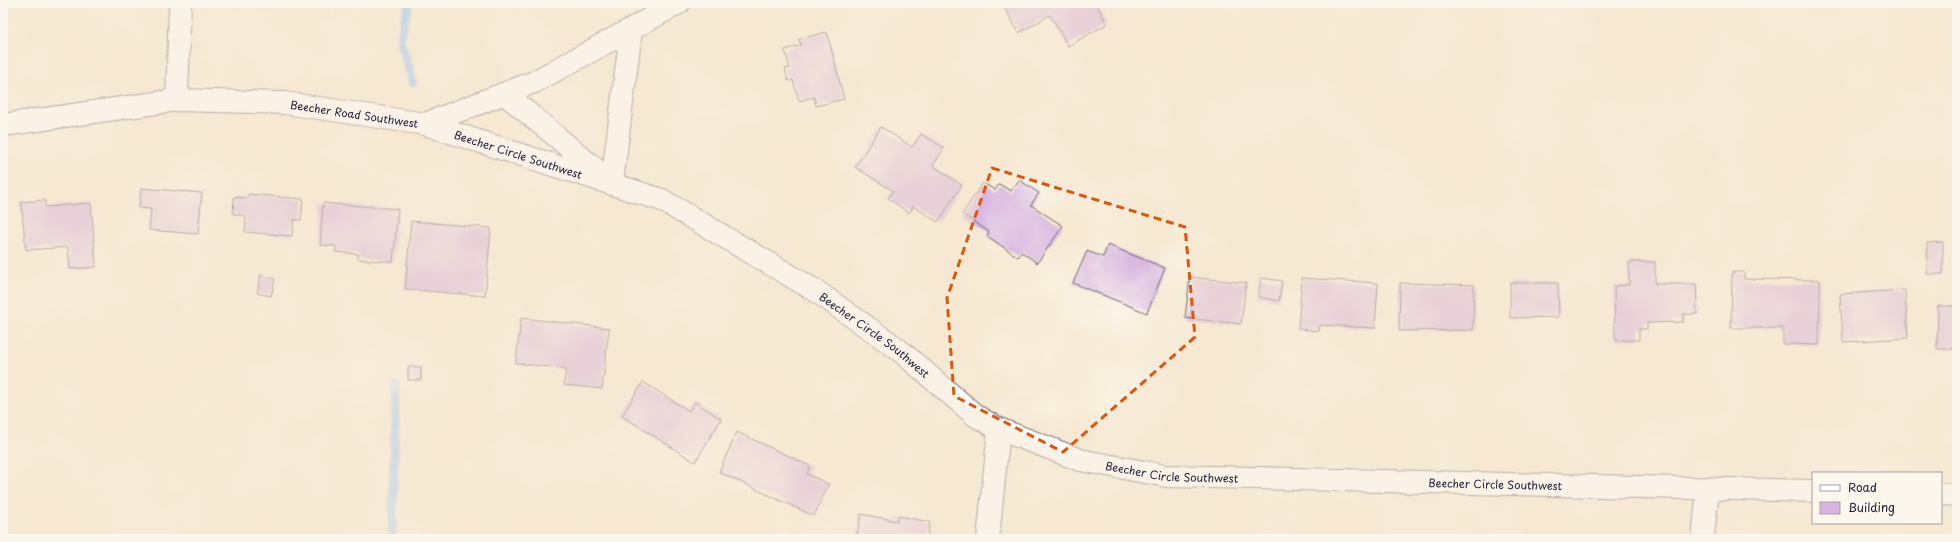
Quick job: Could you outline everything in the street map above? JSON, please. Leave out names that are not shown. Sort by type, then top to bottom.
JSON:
[{"type":"street","points":[[177,100],[180,3]]},
{"type":"street","name":"Beecher Road Southwest","points":[[3,125],[177,100],[285,103],[425,124],[534,82],[631,31],[679,3]]},
{"type":"street","points":[[612,183],[631,31]]},
{"type":"street","name":"Beecher Circle Southwest","points":[[505,94],[612,183]]},
{"type":"street","name":"Beecher Circle Southwest","points":[[425,124],[662,200],[816,291],[898,349],[976,416],[999,429],[1080,460],[1166,476],[1812,491]]},
{"type":"street","points":[[988,539],[999,429]]},
{"type":"street","points":[[1703,539],[1708,488]]},
{"type":"street","points":[[1942,494],[1957,495]]},
{"type":"highlighted area","points":[[992,168],[1185,227],[1195,337],[1063,452],[954,396],[947,298]]},
{"type":"building","points":[[1002,3],[1096,3],[1107,24],[1068,46],[1050,15],[1019,33]]},
{"type":"building","points":[[827,32],[844,99],[816,106],[814,97],[799,101],[793,80],[788,81],[785,69],[790,68],[785,50],[801,45],[799,39]]},
{"type":"building","points":[[881,127],[912,147],[921,134],[944,148],[933,166],[962,185],[938,222],[913,206],[909,213],[888,198],[893,191],[855,167]]},
{"type":"building","points":[[1019,180],[1039,193],[1031,205],[1063,226],[1037,263],[1022,252],[1018,257],[987,236],[989,232],[962,214],[983,183],[995,190],[999,184],[1011,191]]},
{"type":"building","points":[[141,188],[202,193],[198,234],[149,230],[151,209],[139,208]]},
{"type":"building","points":[[248,194],[303,199],[301,220],[294,220],[292,236],[245,232],[246,216],[233,214],[234,197],[248,198]]},
{"type":"building","points":[[45,200],[45,207],[91,203],[96,267],[70,269],[68,247],[26,250],[21,202]]},
{"type":"building","points":[[323,203],[398,209],[393,262],[358,259],[358,254],[335,252],[336,246],[320,245]]},
{"type":"building","points":[[411,221],[491,228],[485,296],[405,289]]},
{"type":"building","points":[[1943,242],[1943,274],[1927,274],[1927,243]]},
{"type":"building","points":[[1108,245],[1165,268],[1147,313],[1073,283],[1087,251],[1103,257]]},
{"type":"building","points":[[1629,262],[1655,262],[1655,284],[1696,284],[1697,314],[1683,314],[1683,322],[1647,323],[1647,329],[1639,329],[1639,340],[1615,340],[1614,286],[1629,285]]},
{"type":"building","points":[[1732,272],[1744,272],[1744,279],[1820,280],[1819,345],[1783,344],[1783,328],[1731,328]]},
{"type":"building","points":[[261,275],[275,279],[271,296],[257,293]]},
{"type":"building","points":[[1190,277],[1246,283],[1241,324],[1185,318]]},
{"type":"building","points":[[1261,278],[1282,281],[1279,301],[1258,297]]},
{"type":"building","points":[[1302,278],[1378,283],[1375,328],[1320,325],[1319,331],[1298,329]]},
{"type":"building","points":[[1400,283],[1474,285],[1473,330],[1399,331]]},
{"type":"building","points":[[1510,283],[1558,283],[1559,317],[1510,318]]},
{"type":"building","points":[[1905,290],[1908,338],[1843,342],[1840,294]]},
{"type":"building","points":[[1938,306],[1957,306],[1957,349],[1937,349]]},
{"type":"building","points":[[521,318],[609,328],[602,389],[564,385],[566,369],[516,363]]},
{"type":"building","points":[[408,367],[421,367],[421,380],[408,380]]},
{"type":"building","points":[[643,382],[689,411],[695,402],[721,419],[695,462],[622,416]]},
{"type":"building","points":[[737,432],[810,466],[807,474],[829,484],[814,516],[719,472]]},
{"type":"building","points":[[861,514],[897,521],[898,516],[930,522],[927,539],[856,539]]},
{"type":"waterway","points":[[409,3],[400,39],[413,82]]},
{"type":"waterway","points":[[392,539],[396,385]]}]
